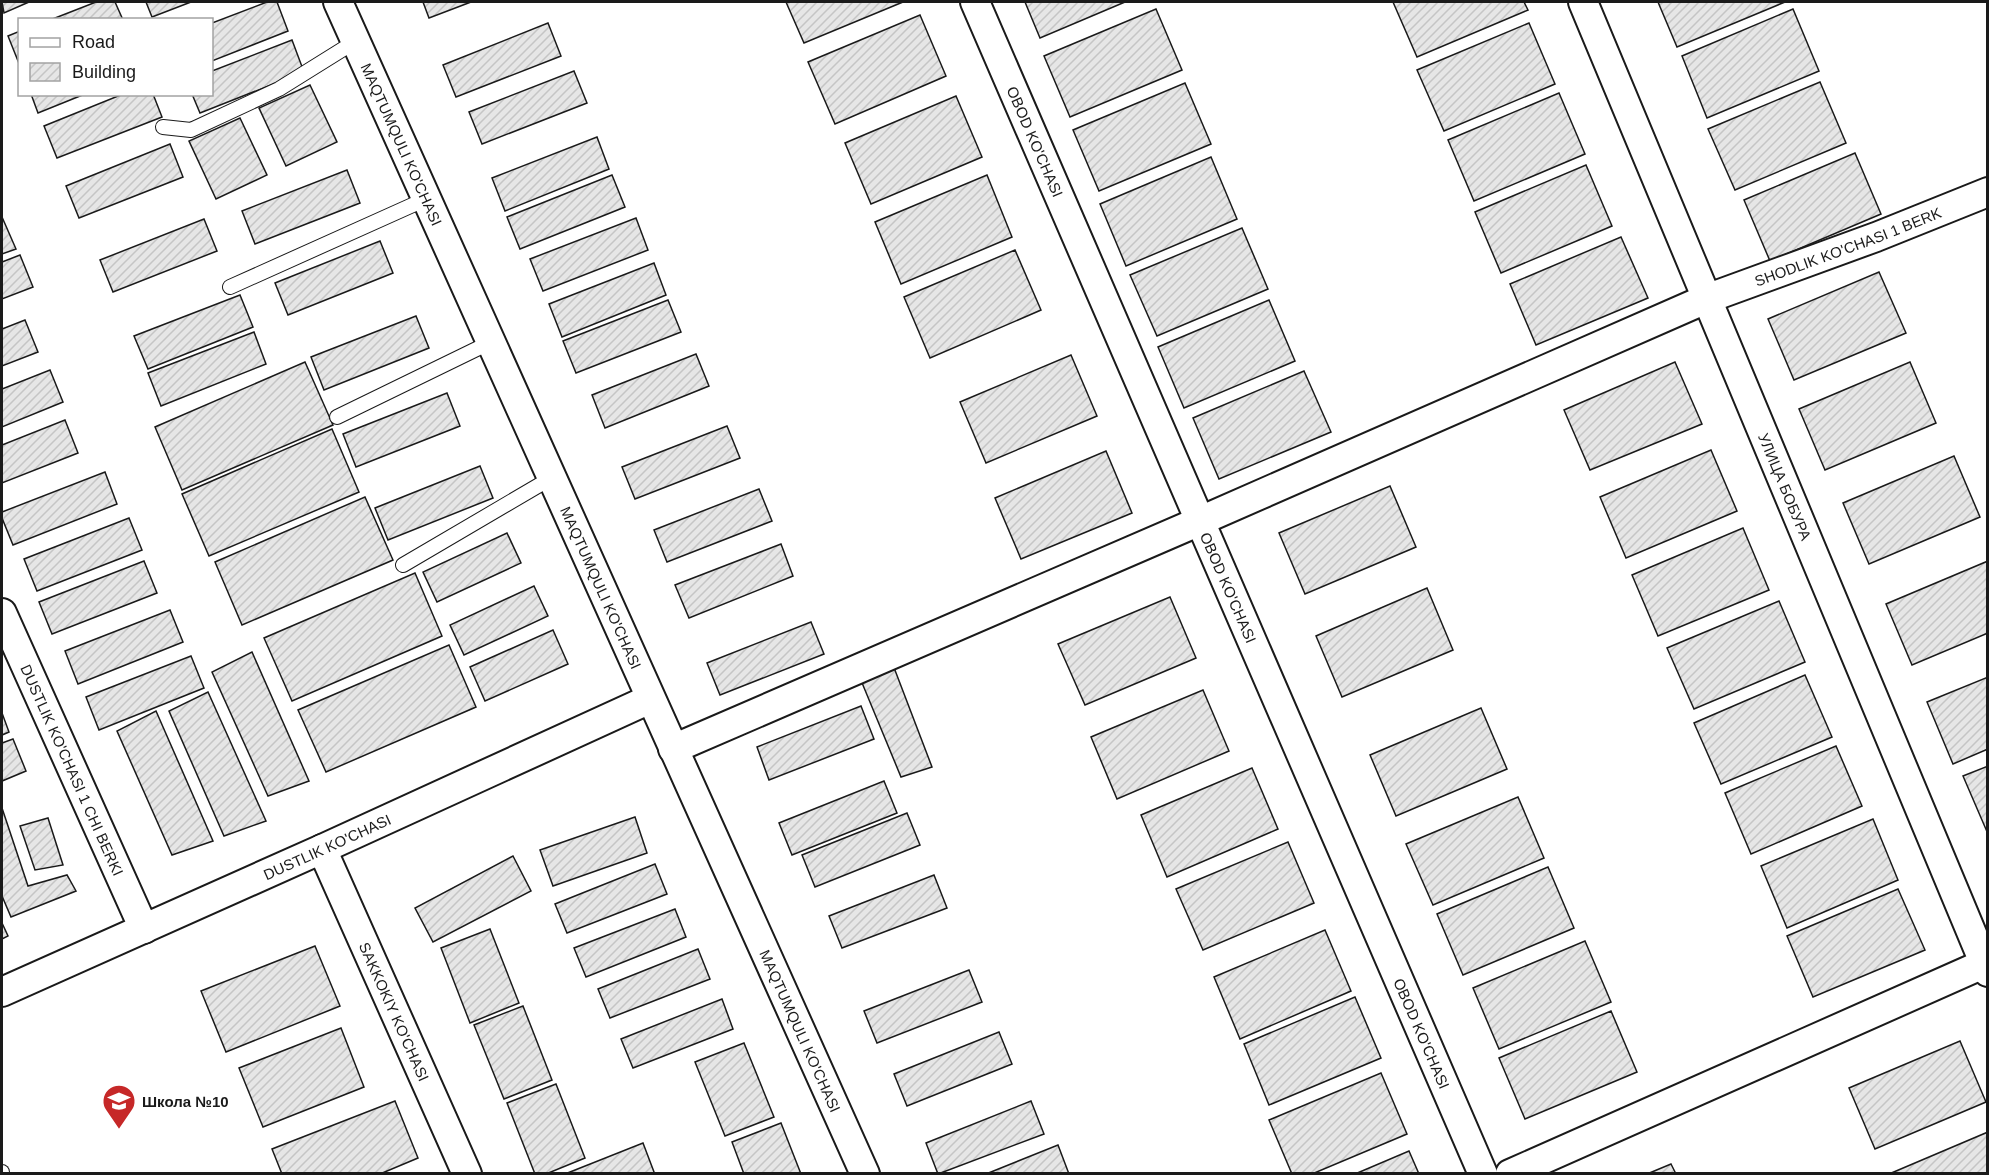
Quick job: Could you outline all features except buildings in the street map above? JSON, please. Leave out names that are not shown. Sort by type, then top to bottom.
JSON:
[{"type":"street","name":"MAQTUMQULI KO'CHASI","points":[[338,2],[865,1173]]},
{"type":"street","name":"OBOD KO'CHASI","points":[[975,2],[1482,1173]]},
{"type":"street","name":"УЛИЦА БОБУРА","points":[[1582,2],[1986,966]]},
{"type":"street","name":"SHODLIK KO'CHASI 1 BERK","points":[[673,749],[1706,299],[1876,237],[1988,192]]},
{"type":"street","name":"DUSTLIK KO'CHASI 1 CHI BERKI","points":[[2,613],[144,929]]},
{"type":"street","name":"DUSTLIK KO'CHASI","points":[[2,992],[650,699]]},
{"type":"street","name":"SAKKOKIY KO'CHASI","points":[[322,849],[467,1173]]},
{"type":"street","points":[[1510,1173],[1986,966]]},
{"type":"lane","points":[[163,127],[191,130],[279,89],[356,41]]},
{"type":"lane","points":[[230,287],[426,199]]},
{"type":"lane","points":[[337,417],[491,342]]},
{"type":"lane","points":[[403,564],[553,477]]},
{"type":"place","name":"Школа №10","points":[[119,1130]]}]
